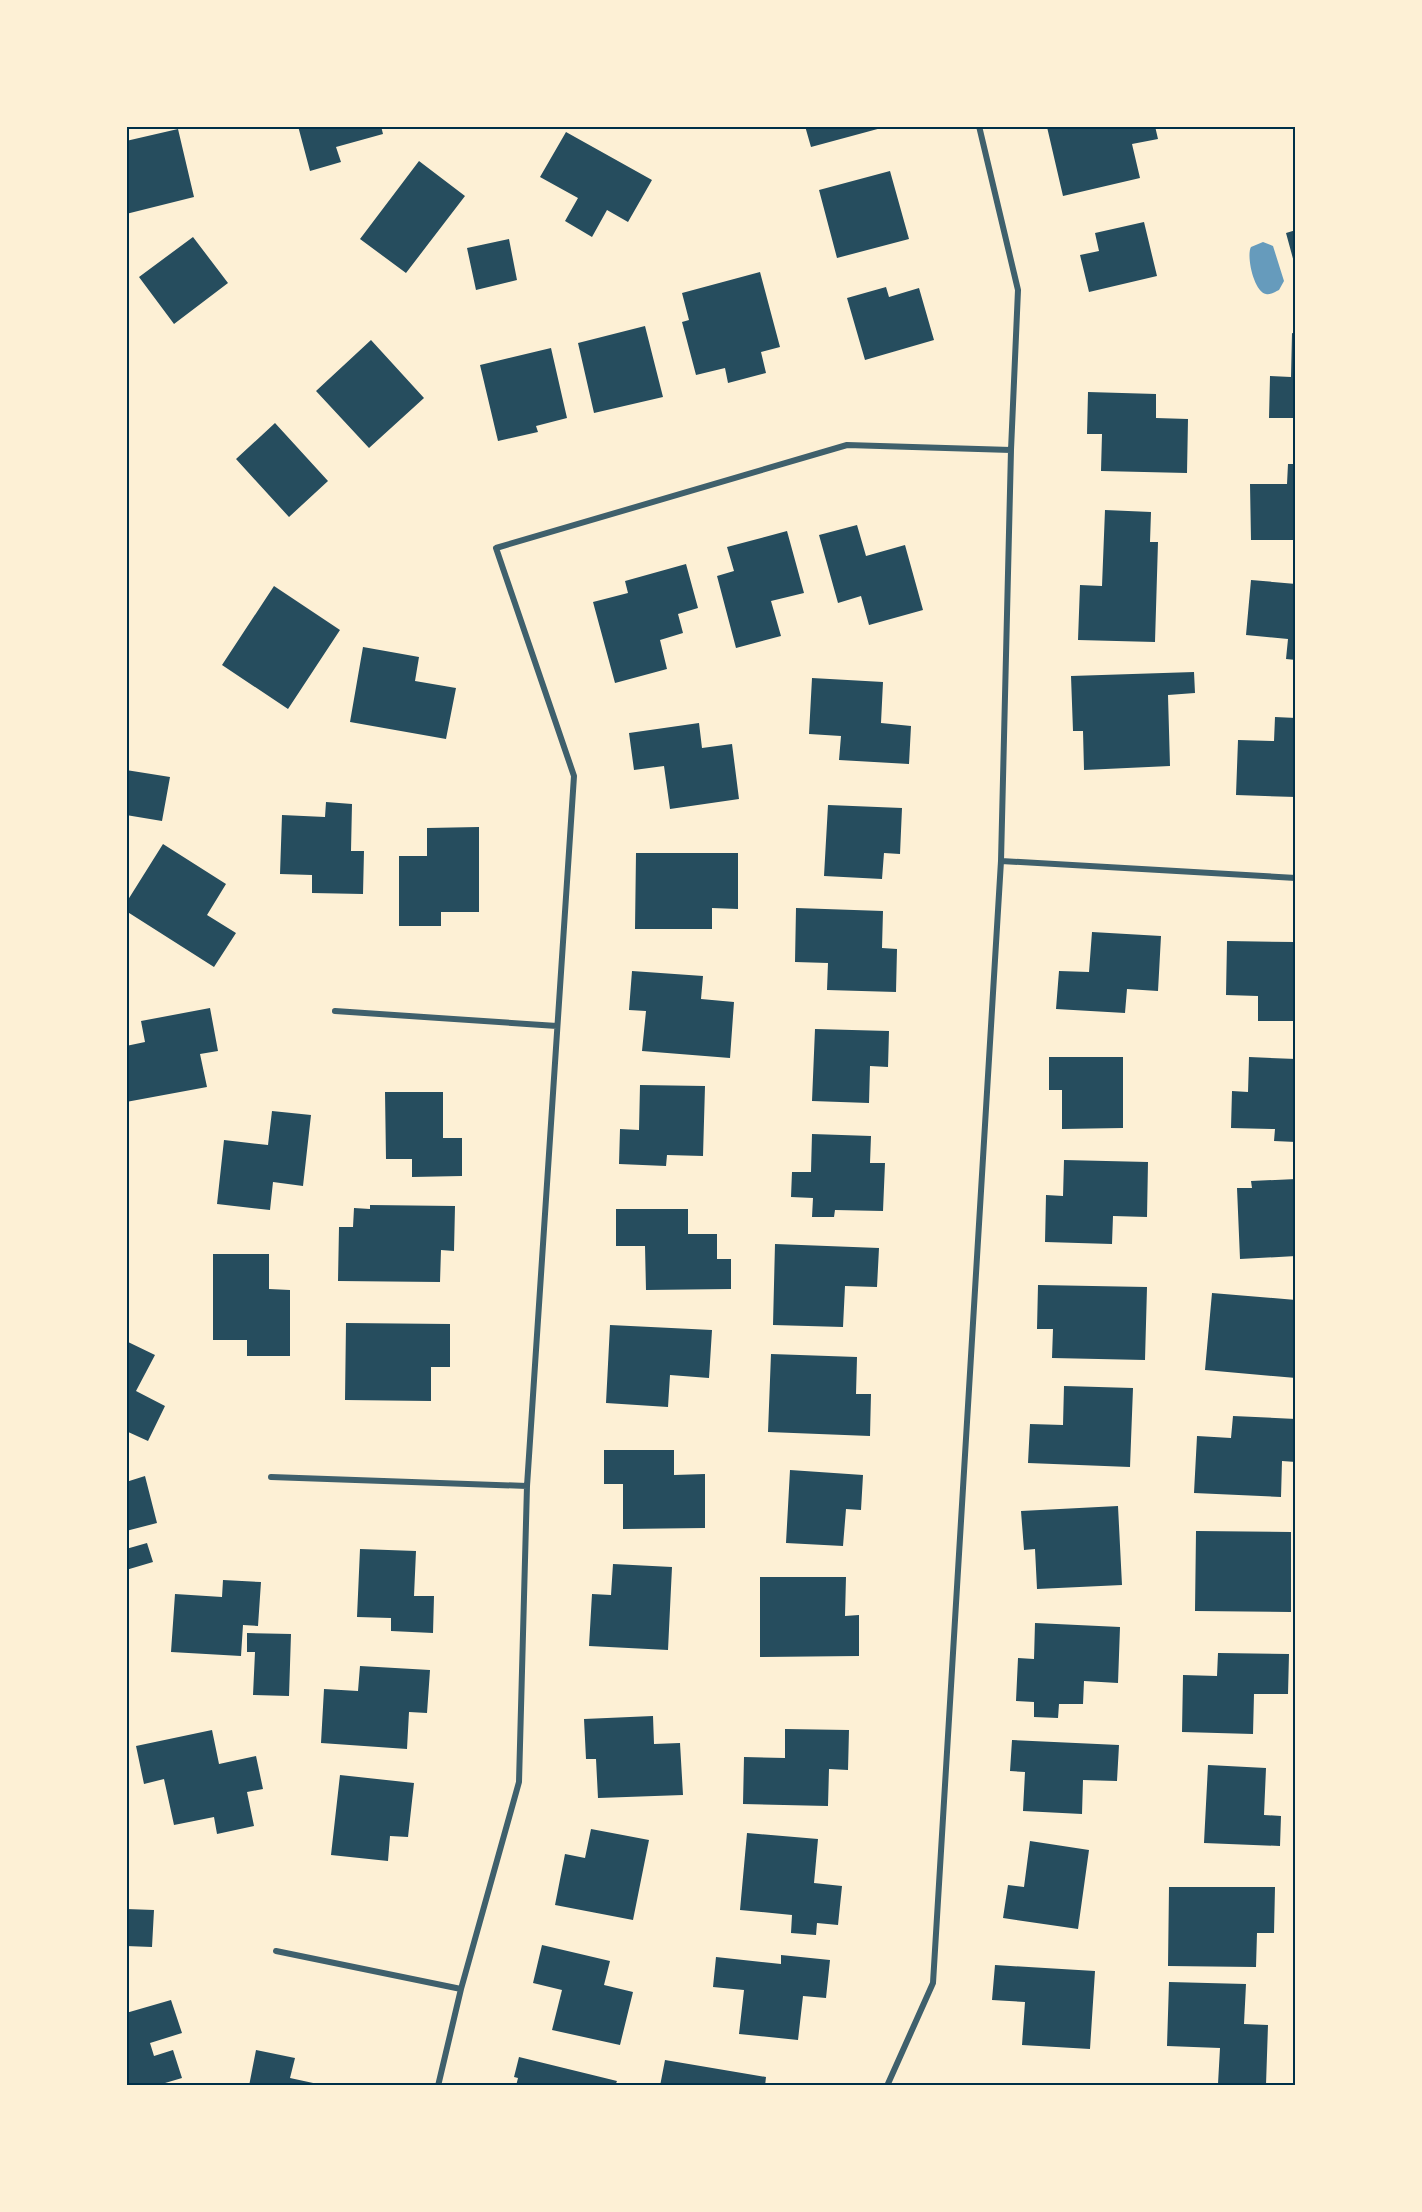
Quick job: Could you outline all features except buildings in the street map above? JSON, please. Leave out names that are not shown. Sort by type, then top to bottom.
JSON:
[{"type":"street","points":[[887,2086],[933,1983],[1001,861],[1011,450],[1018,290],[979,126]]},
{"type":"street","points":[[438,2086],[461,1989],[519,1782],[527,1486],[574,776],[496,548],[847,445],[1011,450]]},
{"type":"street","points":[[1001,861],[1296,878]]},
{"type":"street","points":[[335,1011],[556,1026]]},
{"type":"street","points":[[271,1477],[527,1486]]},
{"type":"street","points":[[276,1952],[461,1989]]},
{"type":"water","points":[[1263,242],[1273,246],[1284,281],[1279,290],[1269,294],[1262,292],[1258,287],[1250,265],[1251,247]]}]
